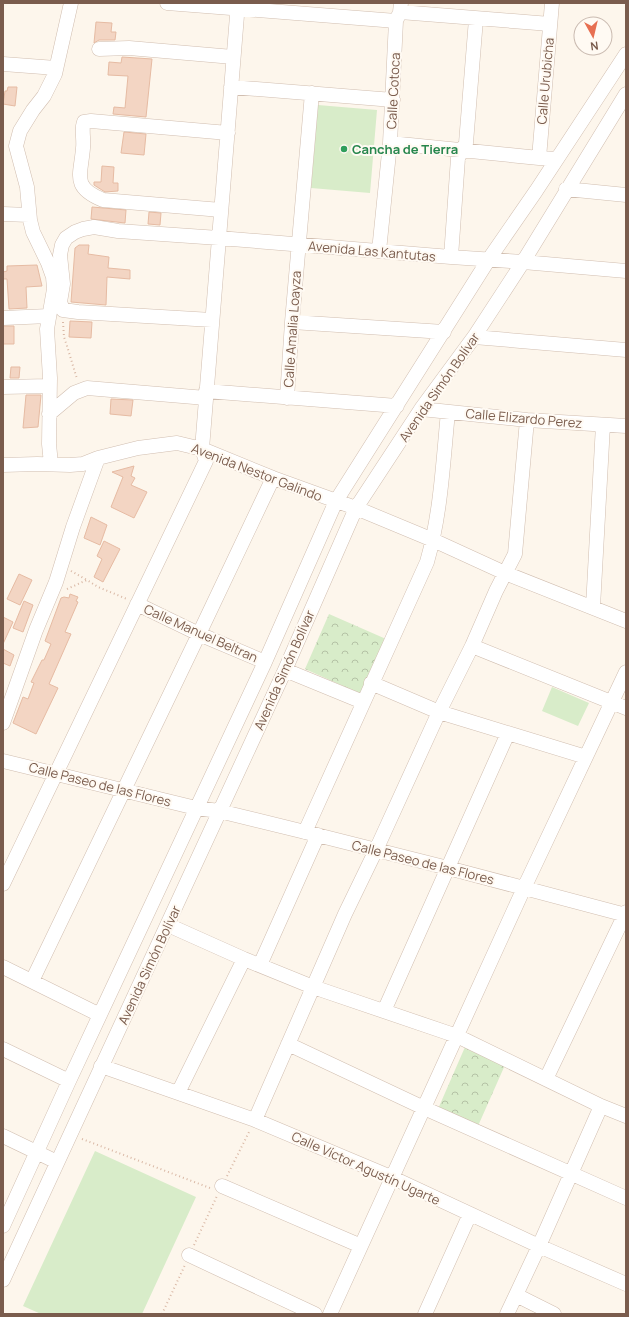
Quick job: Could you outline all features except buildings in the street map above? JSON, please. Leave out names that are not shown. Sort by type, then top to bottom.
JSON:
[{"type":"street","points":[[51,464],[48,444],[50,386],[47,329],[54,289],[48,264],[33,232],[29,215],[26,187],[10,146],[50,85],[56,68],[71,3]]},
{"type":"street","points":[[167,3],[399,12],[550,24]]},
{"type":"street","name":"Calle Urubicha","points":[[539,158],[552,3]]},
{"type":"street","points":[[3,884],[206,461],[202,449],[238,6]]},
{"type":"street","name":"Calle Cotoca","points":[[379,252],[390,143],[399,12]]},
{"type":"street","points":[[451,257],[458,158],[466,143],[476,19]]},
{"type":"street","points":[[99,49],[129,48],[233,57]]},
{"type":"street","name":"Avenida Simón Bolívar","points":[[3,1225],[265,662],[336,501],[489,259],[626,54]]},
{"type":"street","points":[[3,64],[56,68]]},
{"type":"street","points":[[231,87],[312,92],[393,100]]},
{"type":"street","name":"Calle Amalia Loayza","points":[[288,398],[298,245],[312,92]]},
{"type":"street","name":"Avenida Simón Bolívar","points":[[3,1280],[285,670],[356,508],[422,409],[474,337],[523,262],[566,190],[620,114],[626,94]]},
{"type":"street","points":[[222,210],[103,200],[94,197],[82,186],[79,177],[83,150],[84,122],[91,121],[228,133]]},
{"type":"street","points":[[390,143],[557,159]]},
{"type":"street","points":[[566,190],[626,195]]},
{"type":"street","points":[[3,214],[29,215]]},
{"type":"street","name":"Avenida Las Kantutas","points":[[70,311],[63,310],[60,302],[63,284],[60,255],[62,245],[66,238],[75,232],[94,227],[118,231],[379,252],[489,259],[626,271]]},
{"type":"street","points":[[70,311],[212,320]]},
{"type":"street","points":[[3,318],[49,316]]},
{"type":"street","points":[[292,322],[444,332]]},
{"type":"street","points":[[474,337],[626,350]]},
{"type":"street","points":[[3,387],[50,386]]},
{"type":"street","points":[[49,414],[66,398],[87,388],[288,398],[396,406]]},
{"type":"street","name":"Calle Elizardo Perez","points":[[422,409],[527,420],[626,426]]},
{"type":"street","points":[[260,965],[371,682],[427,562],[433,540],[440,492],[448,412]]},
{"type":"street","points":[[255,1120],[313,987],[439,712],[515,554],[527,420]]},
{"type":"street","points":[[593,607],[604,424]]},
{"type":"street","name":"Avenida Nestor Galindo","points":[[3,465],[83,464],[98,458],[138,448],[178,443],[202,449],[272,478],[356,508]]},
{"type":"street","points":[[3,723],[29,648],[61,566],[73,527],[98,458]]},
{"type":"street","points":[[32,981],[125,790],[272,478]]},
{"type":"street","points":[[356,508],[433,540],[505,573],[626,621]]},
{"type":"street","name":"Calle Manuel Beltran","points":[[137,604],[199,634],[265,662]]},
{"type":"street","points":[[472,646],[626,708]]},
{"type":"street","points":[[285,670],[363,702]]},
{"type":"street","points":[[330,1314],[524,888],[626,672]]},
{"type":"street","points":[[371,682],[439,712],[586,757]]},
{"type":"street","points":[[384,1011],[508,733]]},
{"type":"street","name":"Calle Paseo de las Flores","points":[[3,761],[196,808],[219,811],[311,833],[626,914]]},
{"type":"street","points":[[546,1079],[626,914]]},
{"type":"street","points":[[168,925],[244,959],[313,987],[457,1036],[601,1106],[626,1115]]},
{"type":"street","points":[[178,1093],[244,959]]},
{"type":"street","points":[[3,967],[100,1015]]},
{"type":"street","points":[[288,1044],[424,1108],[626,1198]]},
{"type":"street","points":[[3,1049],[69,1081]]},
{"type":"street","name":"Calle Víctor Agustín Ugarte","points":[[101,1066],[255,1120],[393,1178],[539,1246],[626,1284]]},
{"type":"street","points":[[507,1314],[572,1174],[601,1106]]},
{"type":"street","points":[[3,1136],[57,1162]]},
{"type":"street","points":[[221,1189],[361,1246]]},
{"type":"street","points":[[425,1314],[470,1214]]},
{"type":"street","points":[[189,1256],[315,1314]]},
{"type":"street","points":[[516,1295],[554,1314]]},
{"type":"path","points":[[70,311],[63,318],[64,337],[73,370],[81,390]]},
{"type":"path","points":[[61,566],[98,587],[118,594],[137,604]]},
{"type":"path","points":[[50,596],[88,580]]},
{"type":"path","points":[[162,1314],[255,1120]]},
{"type":"path","points":[[70,1134],[221,1189]]},
{"type":"green space","name":"Cancha de Tierra","points":[[318,105],[377,110],[370,193],[311,188]]},
{"type":"green space","points":[[329,614],[386,639],[361,694],[305,669]]},
{"type":"green space","points":[[552,687],[589,703],[578,726],[542,711]]},
{"type":"green space","points":[[465,1047],[505,1065],[478,1126],[438,1109]]},
{"type":"green space","points":[[95,1151],[196,1197],[142,1314],[41,1314],[23,1306]]},
{"type":"place","name":"Cancha de Tierra","points":[[344,149]]}]
